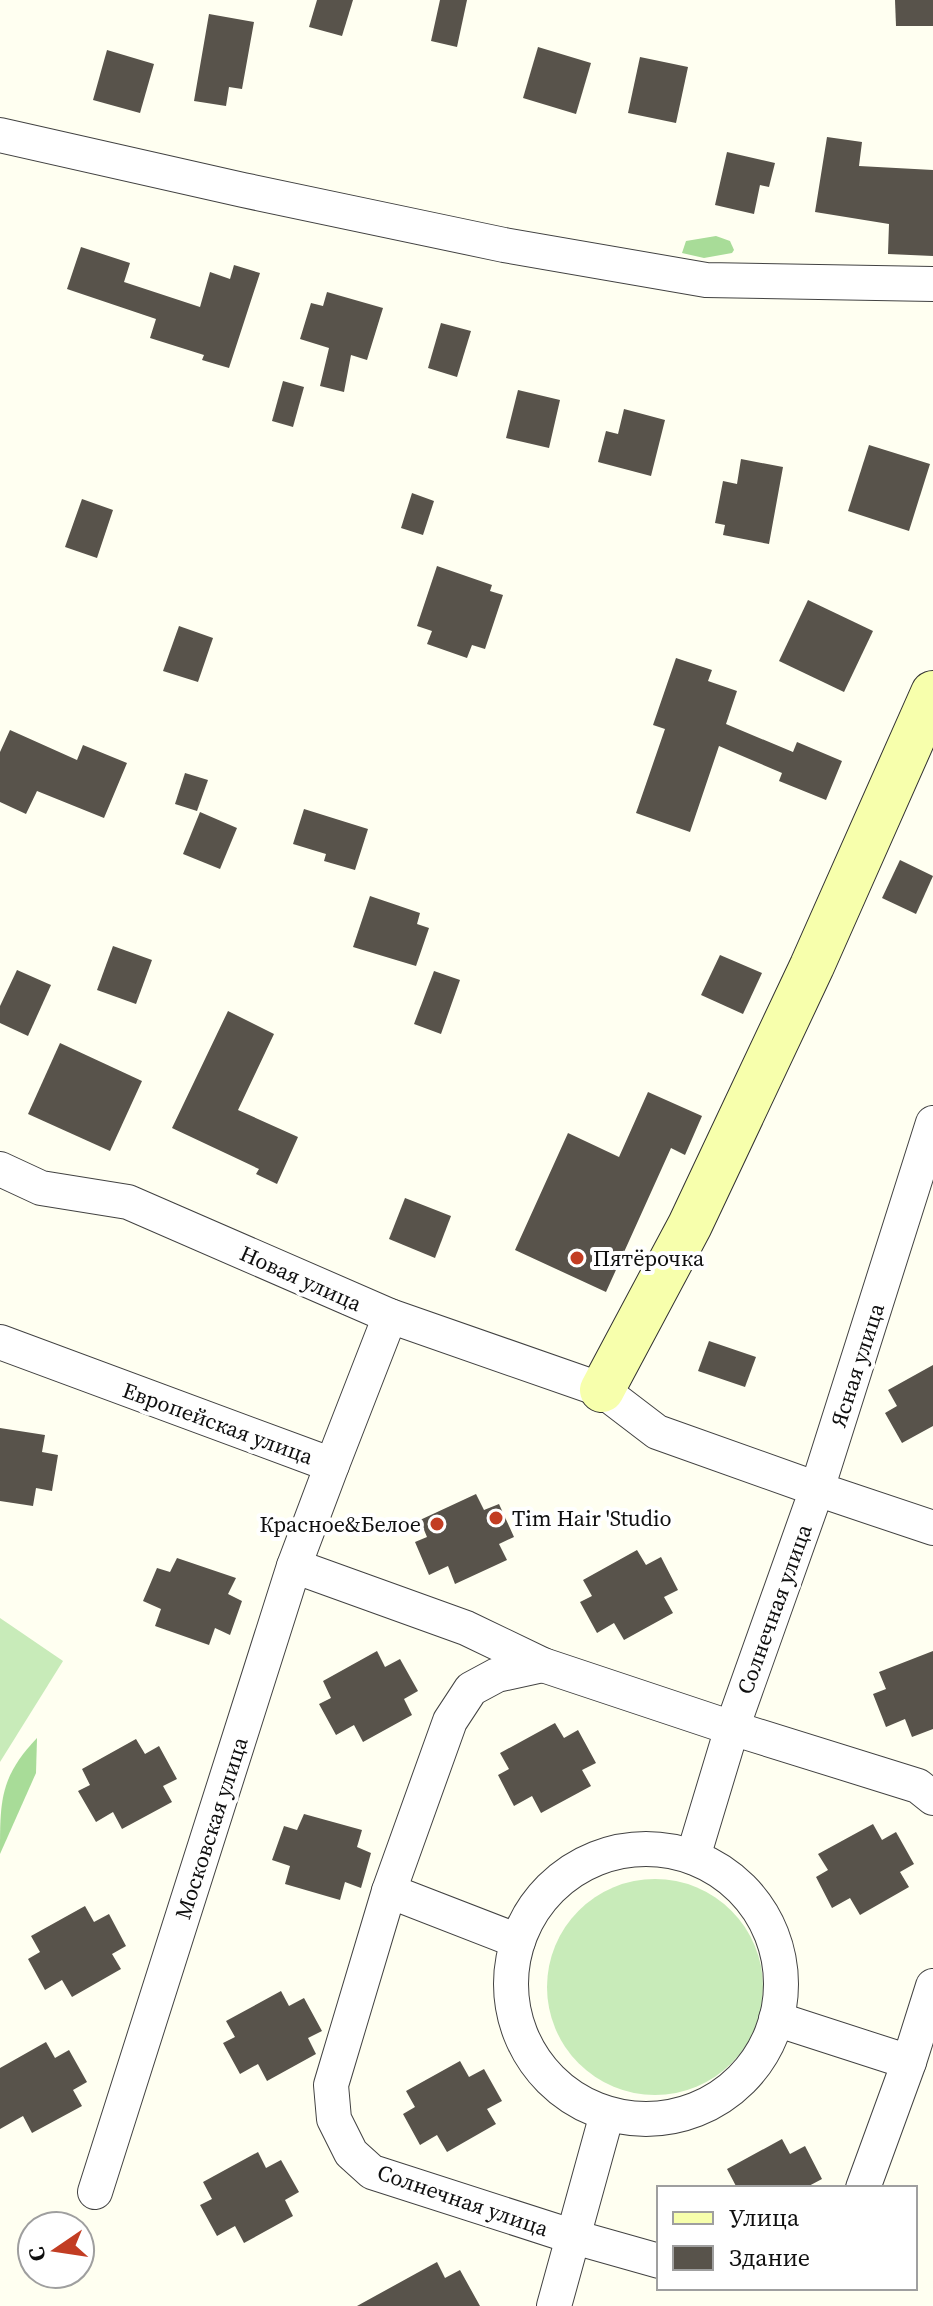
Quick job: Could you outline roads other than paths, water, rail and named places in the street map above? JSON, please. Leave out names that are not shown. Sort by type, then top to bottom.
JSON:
[{"type":"street","points":[[0,135],[504,245],[706,280],[933,284]]},
{"type":"street","points":[[602,1390],[690,1225],[812,966],[933,693]]},
{"type":"street","name":"Ясная улица","points":[[817,1489],[933,1123]]},
{"type":"street","name":"Новая улица","points":[[0,1169],[41,1188],[128,1202],[390,1316],[602,1390],[657,1432],[817,1489]]},
{"type":"street","name":"Европейская улица","points":[[0,1342],[332,1465],[390,1316]]},
{"type":"street","name":"Московская улица","points":[[95,2192],[294,1566],[332,1465]]},
{"type":"street","points":[[817,1489],[933,1528]]},
{"type":"street","name":"Солнечная улица","points":[[693,1857],[732,1728],[817,1489]]},
{"type":"street","points":[[294,1566],[466,1628],[543,1665],[918,1786],[933,1798]]},
{"type":"street","name":"Солнечная улица","points":[[543,1665],[497,1675],[471,1689],[450,1721],[389,1891],[331,2085],[334,2119],[351,2153],[372,2172],[657,2260]]},
{"type":"street","points":[[658,1849],[693,1857],[729,1878],[749,1897],[768,1926],[779,1958],[781,1993],[776,2019],[759,2058],[737,2085],[708,2104],[676,2116],[641,2119],[607,2114],[574,2099],[546,2076],[526,2046],[514,2012],[511,1976],[518,1941],[538,1904],[558,1882],[588,1862],[622,1851],[658,1849]]},
{"type":"street","points":[[389,1891],[518,1941]]},
{"type":"street","points":[[864,2186],[933,1986]]},
{"type":"street","points":[[776,2019],[909,2062]]},
{"type":"street","points":[[554,2306],[607,2114]]},
{"type":"place","name":"Пятёрочка","points":[[577,1258]]},
{"type":"place","name":"Tim Hair 'Studio","points":[[496,1518]]},
{"type":"place","name":"Красное&Белое","points":[[437,1524]]}]
